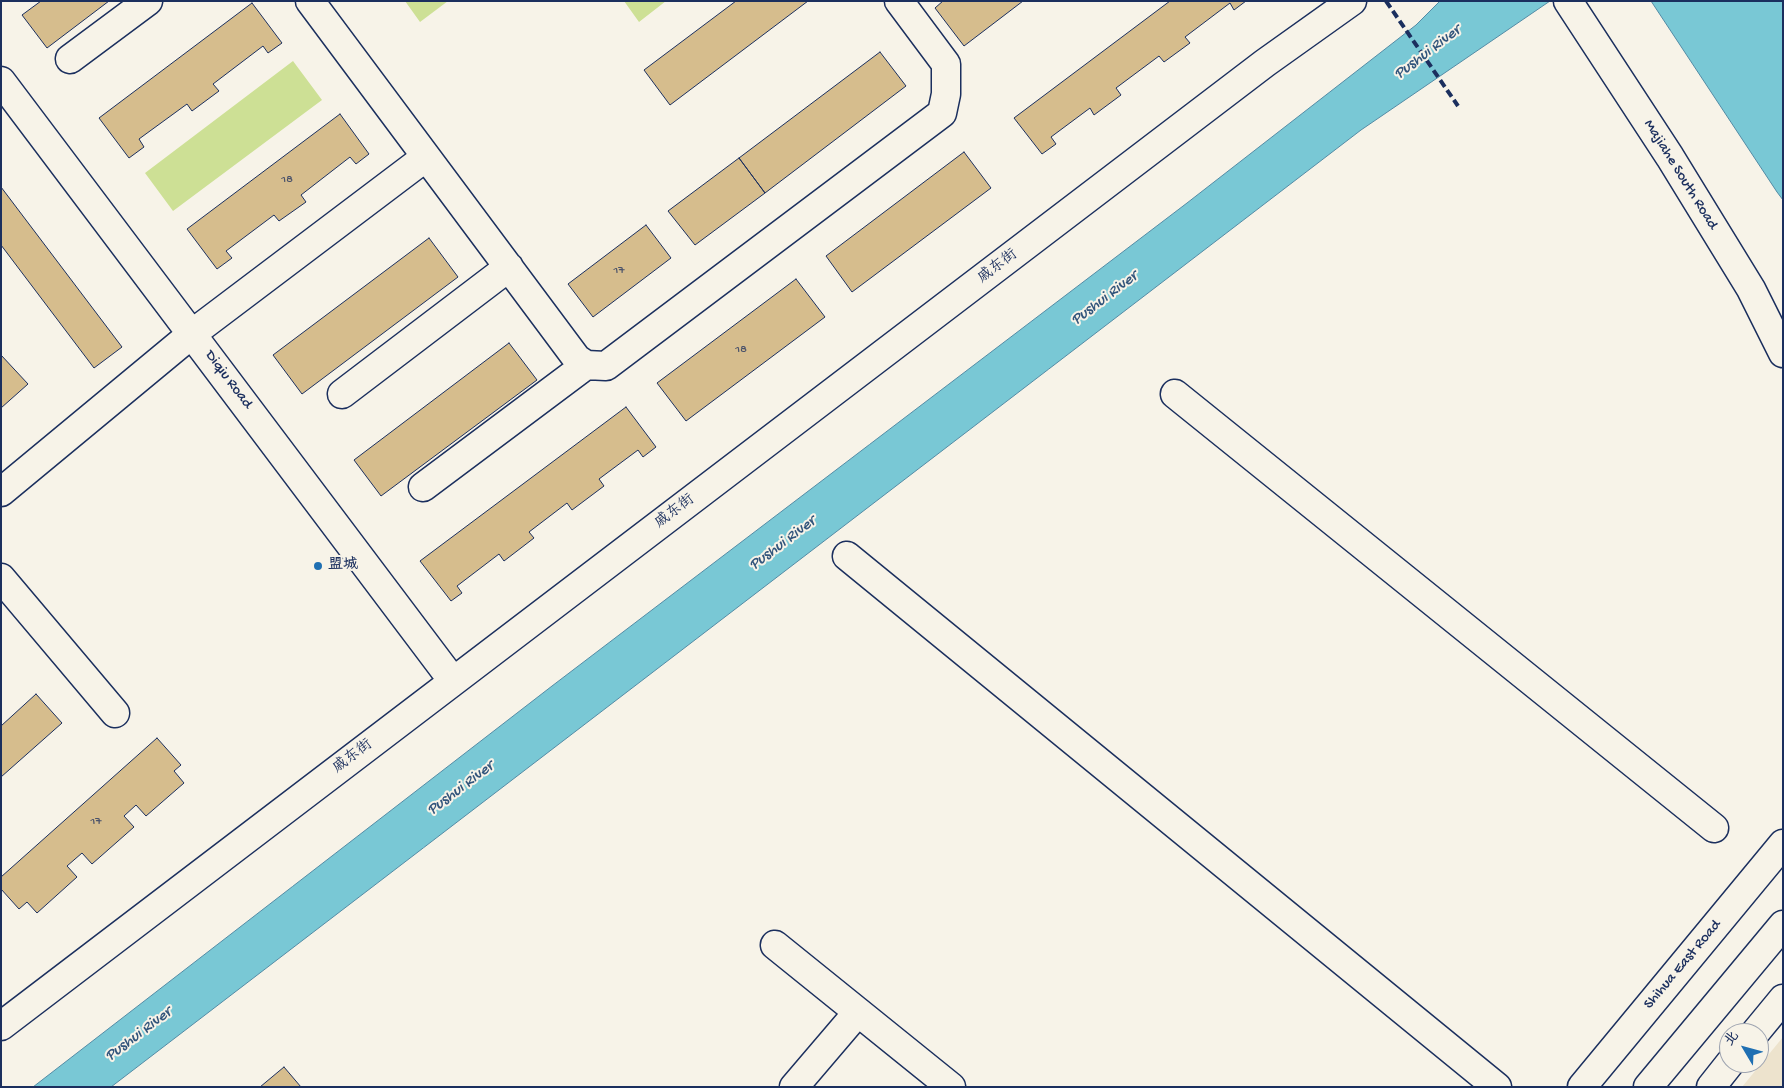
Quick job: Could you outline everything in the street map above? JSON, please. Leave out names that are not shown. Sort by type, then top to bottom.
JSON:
[{"type":"street","points":[[70,59],[148,1]]},
{"type":"street","points":[[310,1],[577,359],[586,365],[606,366],[942,113],[946,94],[946,64],[899,1]]},
{"type":"street","name":"戚东街","points":[[1,1026],[1265,63],[1352,1]]},
{"type":"street","name":"Majiahe South Road","points":[[1569,2],[1751,288],[1783,354]]},
{"type":"street","name":"Diqiu Road","points":[[1,81],[454,681]]},
{"type":"street","points":[[1,492],[192,333],[426,157]]},
{"type":"street","points":[[342,394],[509,267]]},
{"type":"street","points":[[424,487],[586,365]]},
{"type":"street","points":[[1175,394],[1714,828]]},
{"type":"street","points":[[847,556],[1497,1087]]},
{"type":"street","points":[[1,578],[115,713]]},
{"type":"street","name":"Shihua East Road","points":[[1582,1087],[1783,844]]},
{"type":"street","points":[[1648,1087],[1783,925]]},
{"type":"street","points":[[775,945],[951,1087]]},
{"type":"street","points":[[1763,1023],[1783,1000]]},
{"type":"street","points":[[794,1087],[858,1012]]},
{"type":"street","points":[[1711,1087],[1722,1073]]},
{"type":"shaded area","points":[[1783,1037],[1783,1087],[1742,1087],[1753,1073],[1769,1073],[1769,1054]]},
{"type":"green space","points":[[405,1],[448,1],[420,22]]},
{"type":"green space","points":[[624,1],[666,1],[639,22]]},
{"type":"green space","points":[[293,61],[322,100],[173,211],[145,173]]},
{"type":"water","name":"Pushui River","points":[[1440,1],[1550,1],[1361,130],[111,1087],[33,1087],[552,686],[1187,203],[1416,25]]},
{"type":"water","points":[[1651,1],[1783,1],[1783,200],[1777,192]]},
{"type":"building","points":[[41,1],[109,1],[47,48],[22,15]]},
{"type":"building","points":[[736,1],[808,1],[670,105],[644,70]]},
{"type":"building","points":[[943,1],[1023,1],[964,46],[935,8]]},
{"type":"building","points":[[1170,1],[1246,1],[1234,10],[1230,3],[1185,37],[1190,43],[1164,62],[1159,56],[1116,88],[1121,95],[1094,115],[1090,108],[1051,137],[1056,144],[1042,154],[1014,118]]},
{"type":"building","points":[[252,3],[282,43],[268,53],[263,46],[213,84],[219,91],[192,111],[187,104],[139,139],[144,147],[129,158],[99,118]]},
{"type":"building","points":[[880,52],[906,86],[765,193],[739,158]]},
{"type":"building","points":[[340,114],[369,154],[356,164],[350,157],[301,195],[306,202],[279,221],[274,215],[226,251],[232,258],[217,269],[187,229]]},
{"type":"building","points":[[964,152],[991,188],[852,292],[826,256]]},
{"type":"building","points":[[739,158],[765,193],[695,245],[668,211]]},
{"type":"building","points":[[1,187],[122,347],[94,368],[1,245]]},
{"type":"building","points":[[646,225],[671,258],[593,317],[568,284]]},
{"type":"building","points":[[429,238],[458,277],[302,394],[273,355]]},
{"type":"building","points":[[796,279],[825,317],[686,421],[657,383]]},
{"type":"building","points":[[509,343],[537,380],[381,496],[354,460]]},
{"type":"building","points":[[1,355],[28,384],[1,408]]},
{"type":"building","points":[[626,407],[656,447],[643,457],[638,450],[599,479],[604,486],[572,510],[567,503],[529,532],[534,538],[504,561],[499,554],[457,586],[462,593],[451,601],[420,561]]},
{"type":"building","points":[[36,694],[62,723],[1,777],[1,726]]},
{"type":"building","points":[[157,738],[181,765],[174,771],[184,783],[146,816],[136,805],[124,816],[134,827],[92,864],[82,853],[67,866],[77,877],[37,913],[27,902],[19,909],[1,889],[1,877]]},
{"type":"building","points":[[284,1067],[301,1087],[260,1087]]},
{"type":"railway","points":[[1386,1],[1458,106]]},
{"type":"place","name":"盟城","points":[[318,566]]}]
